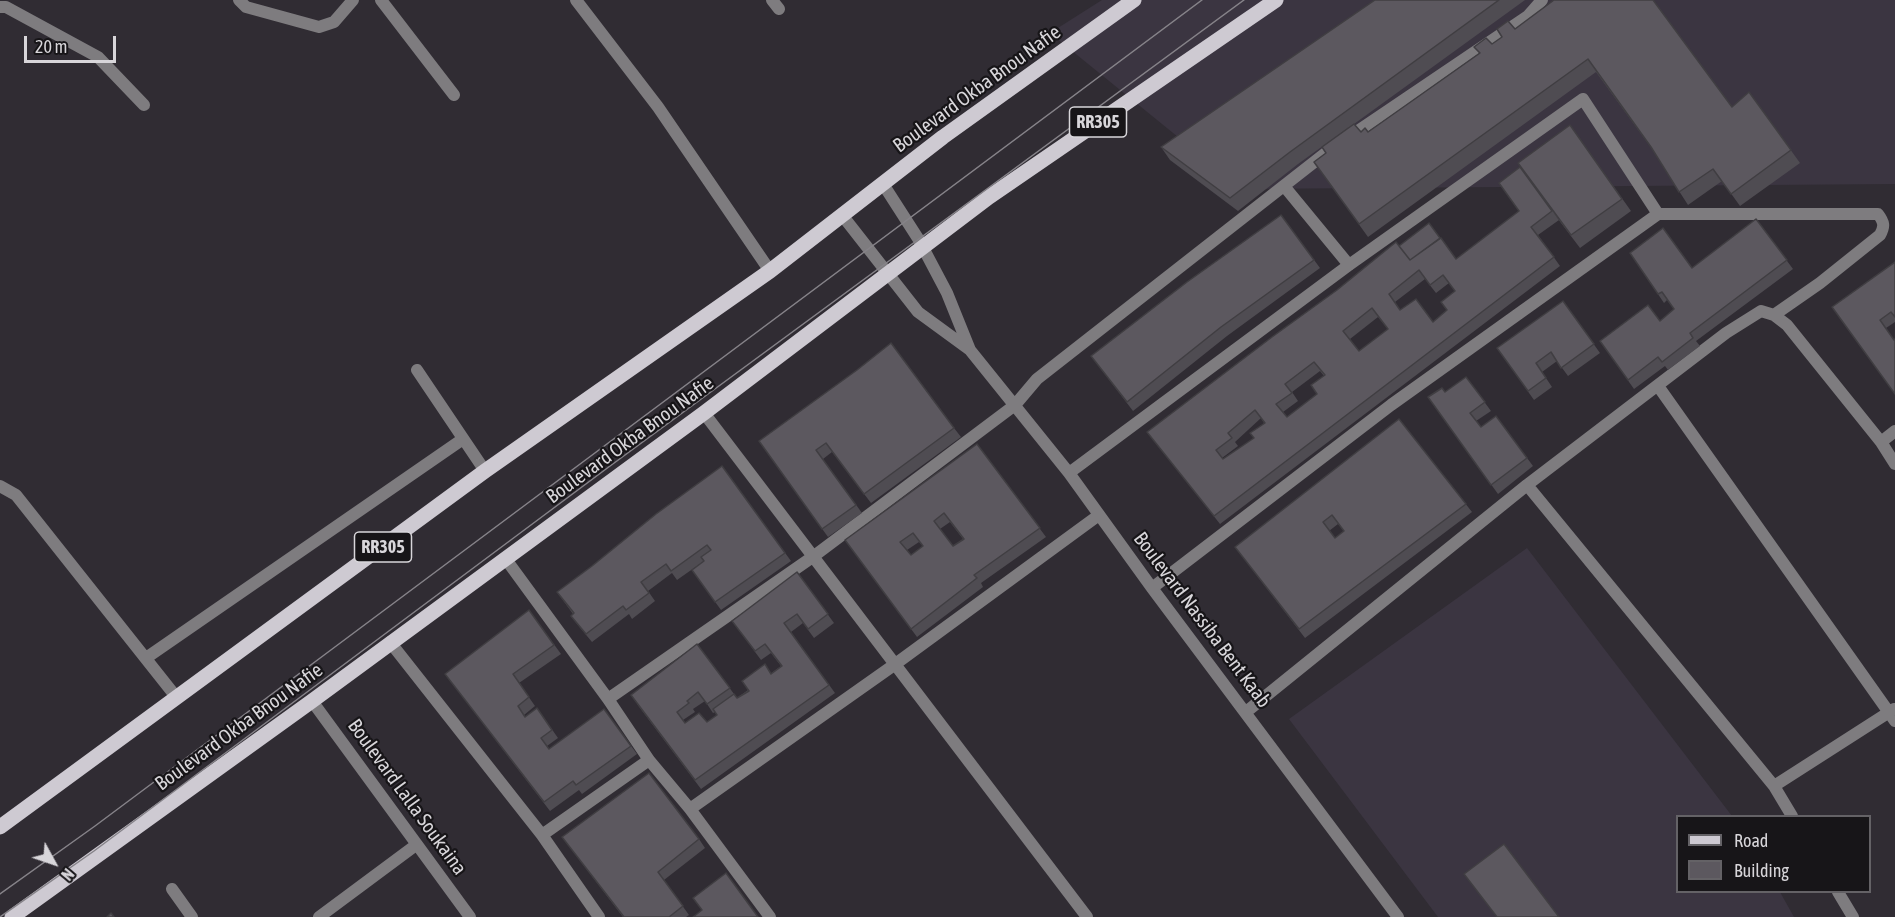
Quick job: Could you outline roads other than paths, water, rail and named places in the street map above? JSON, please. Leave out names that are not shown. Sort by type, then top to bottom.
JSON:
[{"type":"main road","name":"Boulevard Okba Bnou Nafie","points":[[0,826],[485,471],[770,271],[943,137],[1134,0]]},
{"type":"main road","name":"Boulevard Okba Bnou Nafie","points":[[12,917],[30,912],[390,642],[704,413],[784,350],[924,248],[989,197],[1276,0]]},
{"type":"street","points":[[239,0],[246,7],[319,27],[334,22],[353,0]]},
{"type":"street","points":[[381,0],[454,95]]},
{"type":"street","points":[[576,0],[658,107],[770,271]]},
{"type":"street","points":[[608,699],[814,556],[1015,405],[1038,379],[1325,154],[1528,16],[1542,0]]},
{"type":"street","points":[[0,7],[6,7],[98,57],[144,105]]},
{"type":"street","points":[[1069,473],[1350,265],[1583,99],[1658,214]]},
{"type":"street","name":"Boulevard Nassiba Bent Kaab","points":[[884,184],[924,248],[947,293],[970,350]]},
{"type":"street","points":[[1284,186],[1350,265]]},
{"type":"street","points":[[1152,588],[1391,405],[1658,214],[1878,214],[1884,221],[1880,235],[1820,283],[1774,315]]},
{"type":"street","name":"Boulevard Nassiba Bent Kaab","points":[[842,215],[918,312],[970,350],[1069,473],[1398,917]]},
{"type":"street","points":[[1246,712],[1527,485],[1761,311],[1774,315],[1787,325],[1881,442],[1895,464]]},
{"type":"street","points":[[417,370],[485,471]]},
{"type":"street","points":[[1658,386],[1893,714],[1774,786]]},
{"type":"street","points":[[704,413],[1088,917]]},
{"type":"street","points":[[1881,442],[1895,431]]},
{"type":"street","points":[[146,658],[463,439]]},
{"type":"street","points":[[1527,485],[1774,786],[1791,815]]},
{"type":"street","points":[[0,486],[16,495],[177,698]]},
{"type":"street","points":[[690,809],[894,665],[1099,515]]},
{"type":"street","points":[[505,558],[608,699],[649,760],[690,809],[770,917]]},
{"type":"street","points":[[390,642],[542,835],[599,917]]},
{"type":"street","name":"Boulevard Lalla Soukaina","points":[[312,701],[470,917]]},
{"type":"street","points":[[542,835],[649,760]]},
{"type":"street","points":[[319,917],[416,845]]},
{"type":"street","points":[[172,889],[192,917]]},
{"type":"street","points":[[1839,893],[1854,917]]},
{"type":"tram line","points":[[0,894],[95,826],[1202,0]]},
{"type":"tram line","points":[[0,917],[94,851],[606,469],[1244,0]]}]
